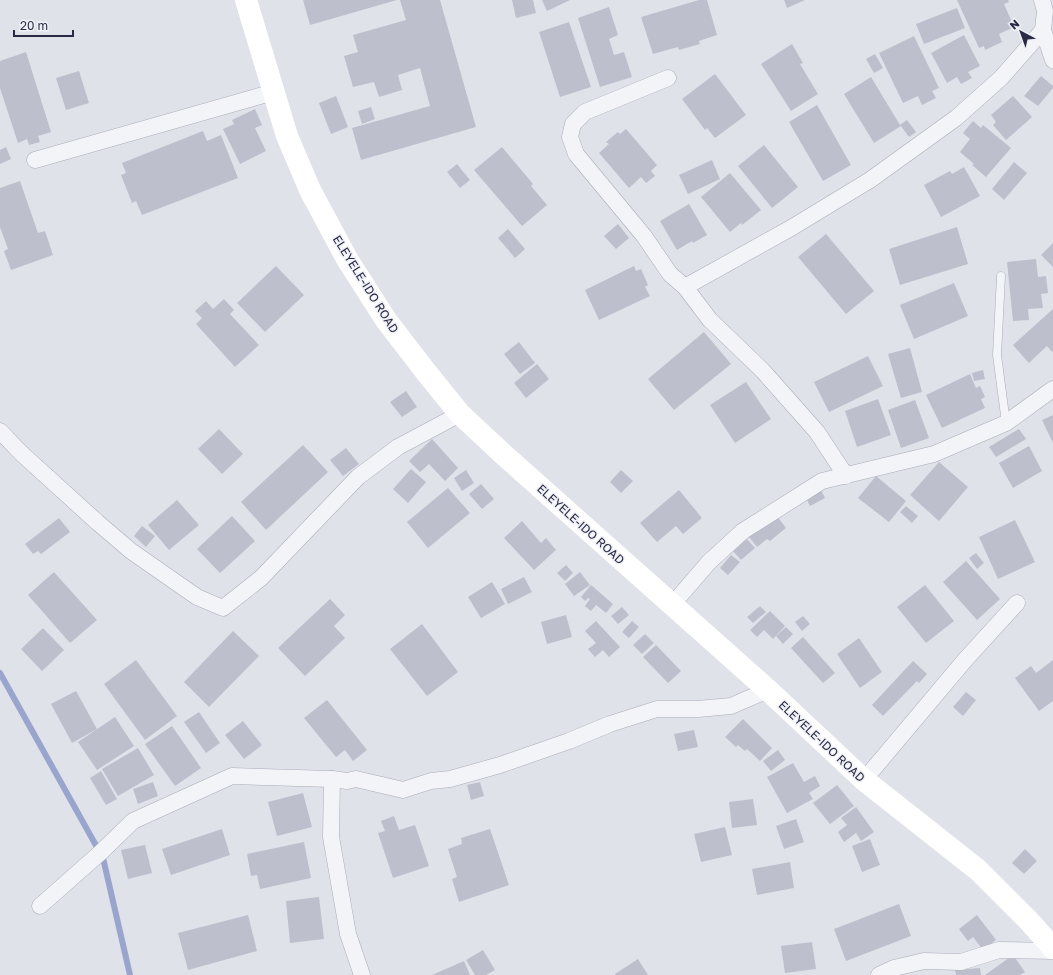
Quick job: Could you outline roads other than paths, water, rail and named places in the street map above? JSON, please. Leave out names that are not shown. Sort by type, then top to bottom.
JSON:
[{"type":"main road","name":"ELEYELE-IDO ROAD","points":[[246,0],[287,136],[310,190],[347,259],[386,320],[460,414],[768,690],[864,780],[978,870],[1029,921],[1053,948]]},
{"type":"street","points":[[1042,0],[1045,11],[1043,30],[1053,60]]},
{"type":"street","points":[[685,287],[791,228],[870,180],[956,118],[1001,78],[1043,30]]},
{"type":"street","points":[[668,78],[585,112],[573,124],[570,137],[576,154],[644,236],[670,274],[685,287],[710,320],[763,371],[817,432],[846,476]]},
{"type":"street","points":[[35,160],[274,92]]},
{"type":"street","points":[[672,605],[709,562],[743,531],[822,481],[934,454],[1006,423],[1053,389]]},
{"type":"street","points":[[0,431],[21,453],[131,551],[197,597],[223,608],[261,578],[358,477],[398,447],[460,414]]},
{"type":"street","points":[[864,780],[965,660],[1017,603]]},
{"type":"street","points":[[40,906],[134,821],[232,776],[332,779],[347,781],[356,779],[403,790],[431,781],[450,779],[500,765],[569,741],[610,724],[657,709],[698,709],[731,706],[768,690]]},
{"type":"street","points":[[332,779],[331,837],[348,934],[362,975]]},
{"type":"street","points":[[878,975],[894,968],[924,961],[961,962],[999,950],[1053,951]]},
{"type":"lane","points":[[1001,276],[997,355],[1006,423]]},
{"type":"waterway","points":[[0,673],[103,858],[130,975]]}]
